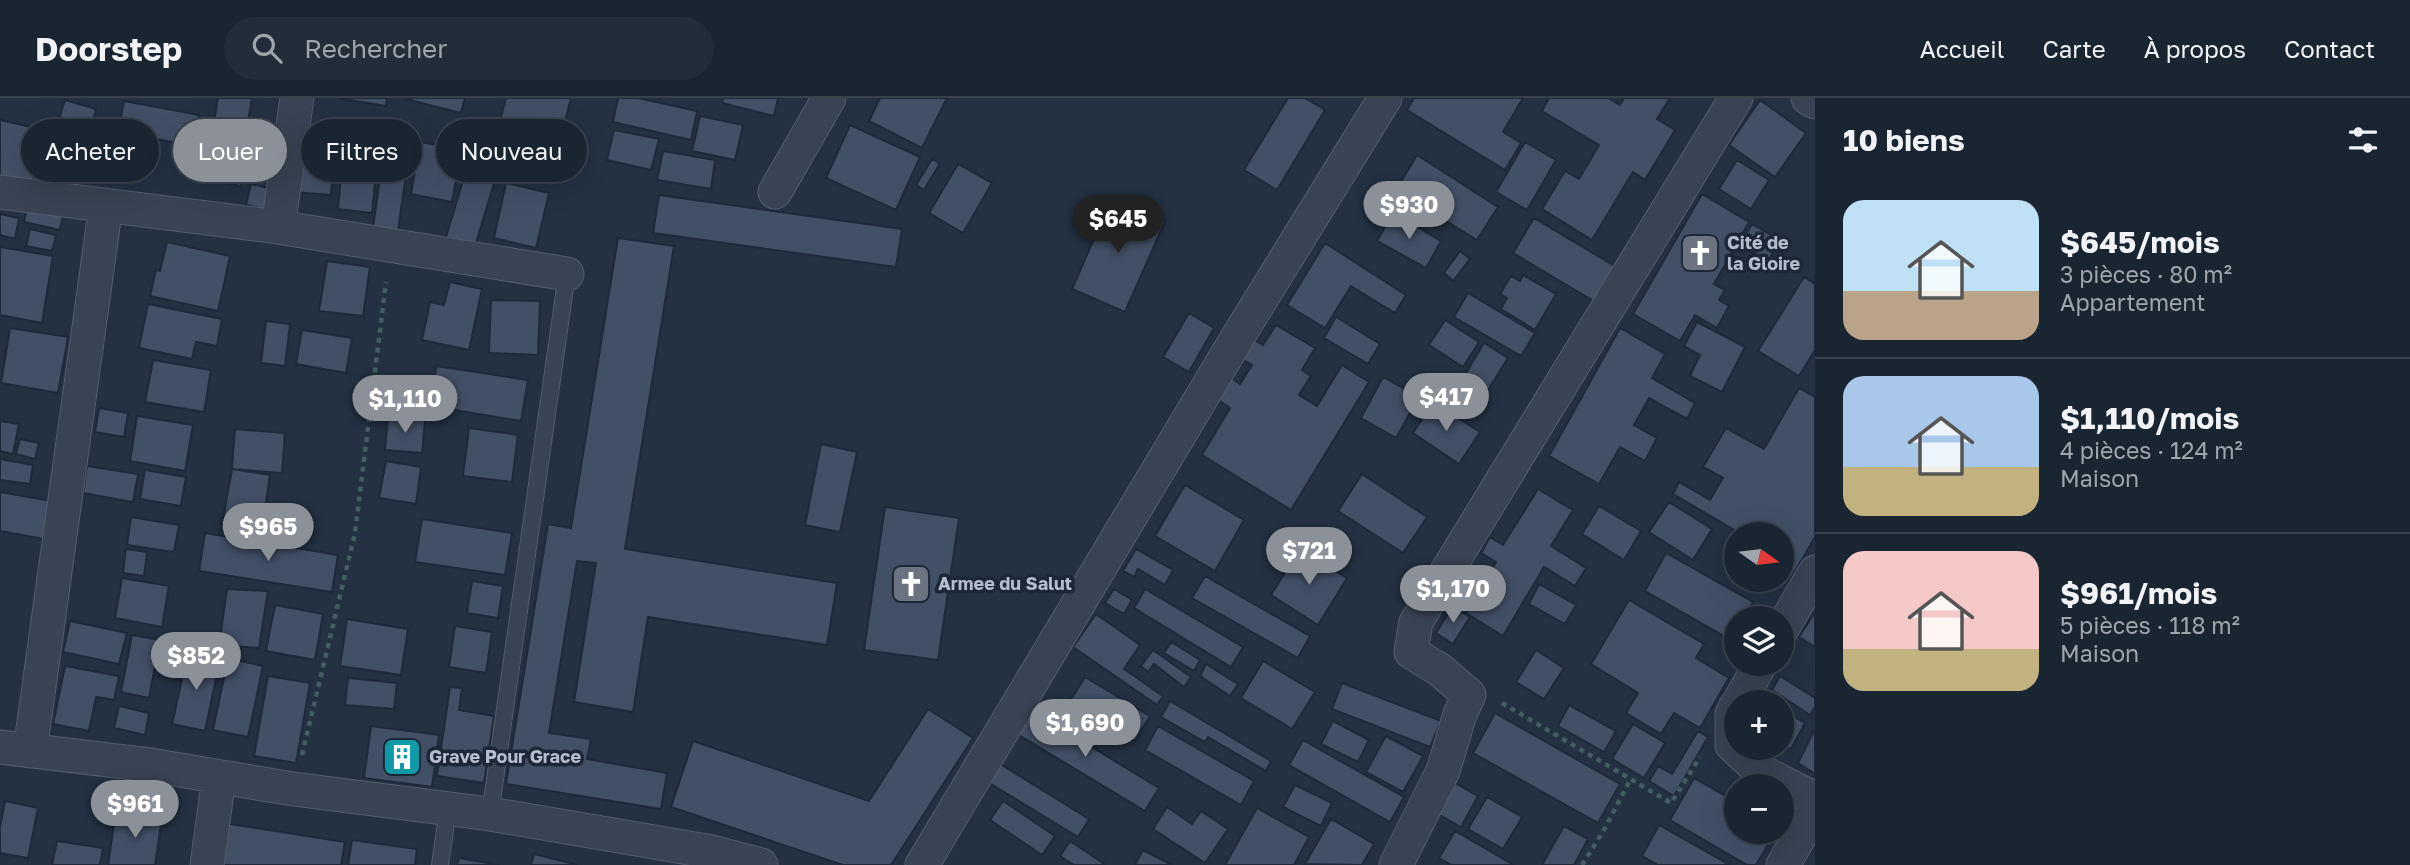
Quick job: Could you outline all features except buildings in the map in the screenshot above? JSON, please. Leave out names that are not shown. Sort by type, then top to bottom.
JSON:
[{"type":"street","points":[[278,227],[297,98]]},
{"type":"street","points":[[775,192],[829,98]]},
{"type":"street","points":[[922,865],[1238,335],[1385,98]]},
{"type":"street","points":[[1395,865],[1443,771],[1460,714],[1469,695],[1440,670],[1411,652],[1416,622],[1736,98]]},
{"type":"street","points":[[1808,98],[1815,102]]},
{"type":"street","points":[[0,192],[278,227],[567,274]]},
{"type":"street","points":[[106,205],[15,749],[150,765],[293,789],[490,814],[711,859],[761,865]]},
{"type":"street","points":[[1794,608],[1815,572]]},
{"type":"street","points":[[1748,760],[1760,771],[1815,799]]},
{"type":"street","points":[[207,865],[219,777]]},
{"type":"street","points":[[1783,865],[1815,810]]},
{"type":"lane","points":[[490,814],[567,274]]},
{"type":"lane","points":[[440,865],[448,809]]},
{"type":"path","points":[[293,789],[355,533],[372,382],[392,246]]},
{"type":"path","points":[[1469,695],[1482,691],[1671,803],[1704,750],[1724,731]]},
{"type":"path","points":[[1582,865],[1630,780]]},
{"type":"place","name":"Cité de la Gloire","points":[[1700,253]]},
{"type":"place","name":"Armee du Salut","points":[[911,584]]},
{"type":"place","name":"Grave Pour Grace","points":[[402,757]]}]
